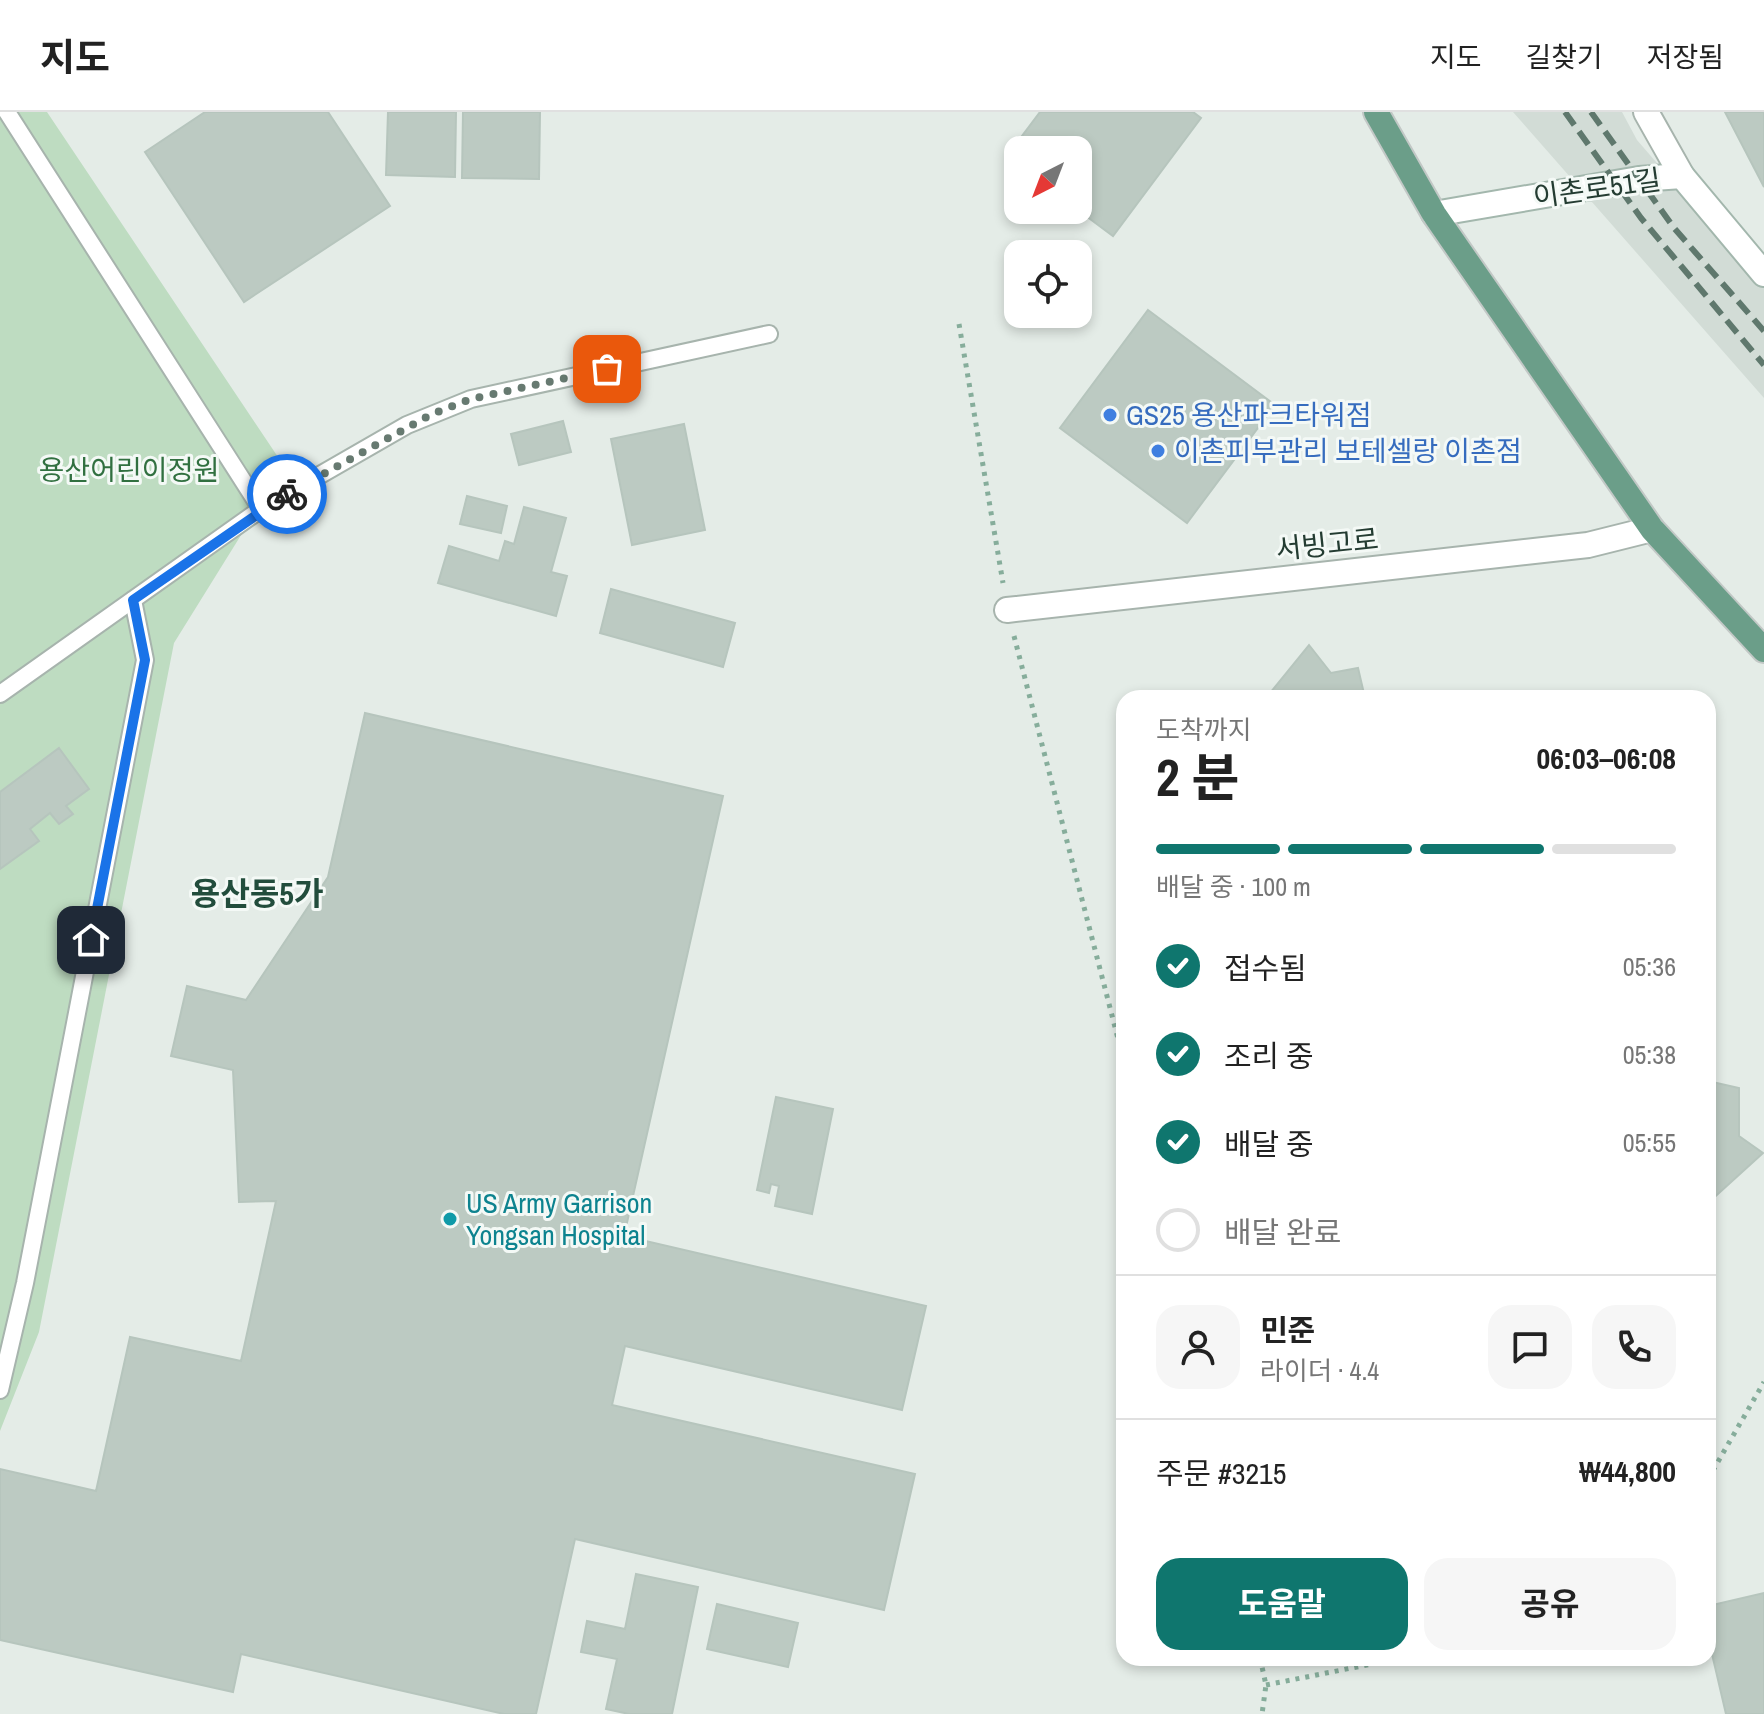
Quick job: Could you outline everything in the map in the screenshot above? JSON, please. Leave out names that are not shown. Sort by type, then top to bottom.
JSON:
[{"type":"main road","points":[[1376,112],[1434,214],[1652,529],[1764,650]]},
{"type":"street","points":[[1646,112],[1682,176]]},
{"type":"street","name":"이촌로51길","points":[[1434,214],[1639,179],[1682,176],[1764,274]]},
{"type":"street","name":"서빙고로","points":[[1007,610],[1588,545],[1652,529]]},
{"type":"lane","points":[[7,112],[261,509]]},
{"type":"lane","points":[[0,694],[261,509],[407,425],[471,399],[769,334]]},
{"type":"lane","points":[[0,1390],[25,1283],[145,660],[133,600]]},
{"type":"path","points":[[959,324],[1007,610],[1116,1031]]},
{"type":"path","points":[[1716,1465],[1764,1382]]},
{"type":"path","points":[[1262,1666],[1266,1685],[1262,1714]]},
{"type":"path","points":[[1266,1685],[1362,1666]]},
{"type":"shaded area","points":[[1513,112],[1622,112],[1637,140],[1764,287],[1764,398]]},
{"type":"green space","name":"용산어린이정원","points":[[0,112],[47,112],[284,466],[174,643],[39,1332],[0,1431]]},
{"type":"building","points":[[205,112],[328,112],[390,206],[244,302],[145,152]]},
{"type":"building","points":[[388,112],[456,112],[455,177],[386,175]]},
{"type":"building","points":[[463,112],[540,112],[539,179],[462,178]]},
{"type":"building","points":[[1040,112],[1193,112],[1201,118],[1113,236],[1092,220],[1092,136],[1022,136]]},
{"type":"building","points":[[1725,112],[1764,112],[1764,187]]},
{"type":"building","points":[[1148,310],[1275,405],[1187,523],[1060,428]]},
{"type":"building","points":[[563,421],[571,452],[519,465],[511,434]]},
{"type":"building","points":[[684,424],[705,530],[632,545],[611,439]]},
{"type":"building","points":[[467,496],[507,506],[501,533],[460,524]]},
{"type":"building","points":[[524,507],[566,518],[551,572],[567,576],[556,616],[438,583],[449,546],[499,561],[505,541],[514,544]]},
{"type":"building","points":[[611,589],[735,623],[723,667],[600,633]]},
{"type":"building","points":[[1309,645],[1331,673],[1358,668],[1363,690],[1272,690]]},
{"type":"building","name":"US Army Garrison Yongsan Hospital","points":[[365,713],[723,796],[624,1236],[926,1306],[902,1410],[625,1346],[612,1405],[915,1474],[884,1610],[575,1539],[536,1714],[504,1714],[241,1654],[233,1692],[0,1640],[0,1469],[96,1491],[130,1337],[241,1361],[276,1201],[239,1202],[233,1070],[171,1056],[187,986],[246,1000],[328,877]]},
{"type":"building","points":[[59,748],[89,789],[66,806],[73,814],[59,824],[50,813],[30,829],[39,841],[0,869],[0,792]]},
{"type":"building","points":[[1716,1083],[1739,1088],[1739,1136],[1763,1153],[1716,1196]]},
{"type":"building","points":[[776,1097],[833,1109],[812,1214],[775,1206],[779,1186],[771,1184],[769,1193],[757,1190]]},
{"type":"building","points":[[636,1574],[698,1587],[672,1714],[629,1714],[606,1709],[617,1659],[581,1652],[587,1621],[625,1629]]},
{"type":"building","points":[[1764,1593],[1764,1714],[1726,1714],[1715,1666],[1716,1604]]},
{"type":"building","points":[[717,1604],[798,1623],[788,1667],[707,1649]]},
{"type":"railway","points":[[1565,112],[1641,218],[1764,365]]},
{"type":"railway","points":[[1591,112],[1674,228],[1764,331]]},
{"type":"way so far","points":[[287,494],[407,425],[432,414],[471,399],[607,369]]},
{"type":"place","name":"GS25 용산파크타워점","points":[[1110,415]]},
{"type":"place","name":"이촌피부관리 보테셀랑 이촌점","points":[[1158,451]]},
{"type":"place","name":"US Army Garrison Yongsan Hospital","points":[[450,1219]]},
{"type":"district","name":"용산동5가","points":[[257,893]]},
{"type":"route","points":[[91,940],[145,660],[133,600],[287,494]]}]
